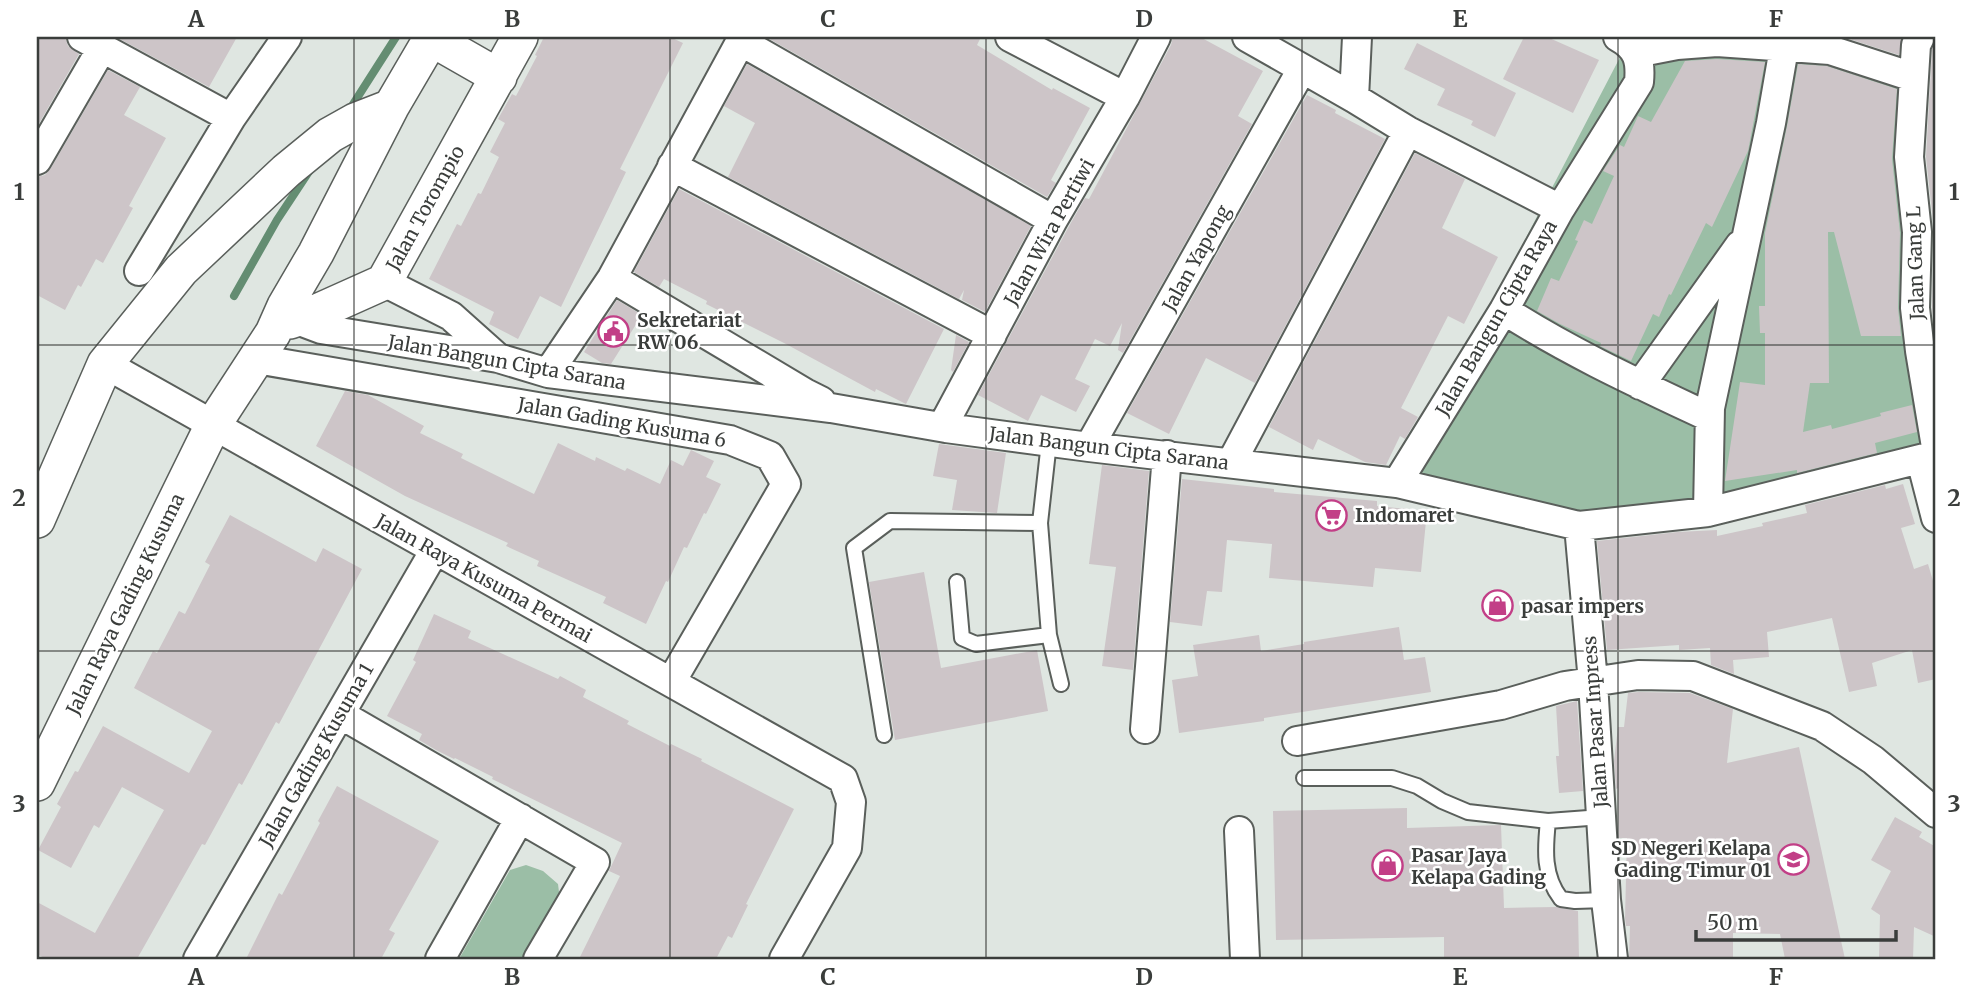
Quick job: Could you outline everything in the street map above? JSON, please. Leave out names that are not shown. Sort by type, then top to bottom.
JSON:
[{"type":"street","points":[[139,271],[231,118],[287,37]]},
{"type":"street","points":[[213,425],[288,315],[316,253],[391,107],[431,37],[499,76]]},
{"type":"street","name":"Jalan Torompio","points":[[288,315],[317,312],[384,282],[520,37]]},
{"type":"street","points":[[1010,37],[1125,97]]},
{"type":"street","name":"Jalan Wira Pertiwi","points":[[946,428],[947,418],[1053,220],[1125,97],[1156,37]]},
{"type":"street","name":"Jalan Bangun Cipta Raya","points":[[1247,37],[1408,131],[1560,209],[1504,310],[1398,484]]},
{"type":"street","points":[[1354,98],[1357,37]]},
{"type":"street","name":"Jalan Gang L","points":[[1920,37],[1916,45],[1913,77],[1909,157],[1917,232],[1915,308],[1936,518]]},
{"type":"street","points":[[548,373],[612,278],[741,39],[1053,220]]},
{"type":"street","points":[[37,160],[92,42],[231,118]]},
{"type":"street","points":[[1560,209],[1639,82],[1640,67],[1627,45],[1717,42],[1830,50],[1913,77]]},
{"type":"street","points":[[1708,512],[1709,417],[1771,123],[1784,48]]},
{"type":"street","name":"Jalan Yapong","points":[[1089,447],[1302,69]]},
{"type":"street","points":[[37,520],[105,364],[181,271],[286,171],[342,128],[391,107]]},
{"type":"street","points":[[1231,463],[1408,131]]},
{"type":"street","points":[[672,166],[992,335]]},
{"type":"street","points":[[1640,385],[1746,236]]},
{"type":"street","points":[[612,278],[831,408]]},
{"type":"street","points":[[384,282],[451,316],[498,358]]},
{"type":"street","points":[[1504,310],[1540,333],[1709,417]]},
{"type":"street","name":"Jalan Bangun Cipta Sarana","points":[[288,315],[321,329],[498,358],[548,373],[831,408],[1049,442],[1398,484],[1579,526],[1708,512],[1931,454]]},
{"type":"street","name":"Jalan Gading Kusuma 6","points":[[256,359],[730,440],[770,456],[786,484],[671,682]]},
{"type":"street","name":"Jalan Raya Kusuma Permai","points":[[105,364],[843,779],[851,802],[847,848],[783,959]]},
{"type":"street","name":"Jalan Raya Gading Kusuma","points":[[37,783],[213,425]]},
{"type":"street","points":[[1145,729],[1167,455]]},
{"type":"street","name":"Jalan Pasar Inpress","points":[[1579,526],[1593,682],[1606,900],[1613,959]]},
{"type":"street","name":"Jalan Gading Kusuma 1","points":[[198,959],[435,550]]},
{"type":"street","points":[[1297,741],[1501,705],[1554,689],[1593,682],[1638,675],[1692,676],[1822,726],[1873,760],[1936,813]]},
{"type":"street","points":[[340,714],[595,862],[538,959]]},
{"type":"street","points":[[440,959],[520,818]]},
{"type":"street","points":[[1240,831],[1245,959]]},
{"type":"lane","points":[[1049,442],[1040,523],[1049,635],[1061,684]]},
{"type":"lane","points":[[884,735],[854,548],[890,521],[1040,523]]},
{"type":"lane","points":[[957,582],[962,638],[976,644],[1049,635]]},
{"type":"lane","points":[[1304,778],[1392,778],[1417,786],[1442,802],[1468,811],[1548,821],[1602,817]]},
{"type":"lane","points":[[1548,821],[1546,870],[1552,887],[1561,899],[1606,900]]},
{"type":"green space","points":[[1628,42],[1902,75],[1925,429],[1921,460],[1579,526],[1398,483]]},
{"type":"green space","points":[[526,865],[543,871],[558,884],[560,900],[526,959],[459,959],[510,870]]},
{"type":"building","points":[[37,37],[65,37],[68,46],[79,54],[37,127]]},
{"type":"building","points":[[116,37],[237,37],[209,87]]},
{"type":"building","points":[[544,37],[670,37],[683,43],[620,169],[626,172],[561,307],[540,296],[518,339],[489,324],[494,312],[429,279],[457,224],[461,226],[499,157],[490,152],[505,123],[498,119],[512,94],[516,96]]},
{"type":"building","points":[[766,37],[981,37],[977,45],[1052,90],[1053,88],[1090,108],[1051,180],[1056,183],[1047,197]]},
{"type":"building","points":[[1173,37],[1200,37],[1263,71],[1238,116],[1252,124],[1123,353],[1118,350],[1122,323],[1110,346],[1095,339],[1075,379],[1090,386],[1076,412],[1041,395],[1028,421],[978,395],[1068,228],[1085,198],[1089,199]]},
{"type":"building","points":[[1524,37],[1547,37],[1599,60],[1573,113],[1503,79]]},
{"type":"building","points":[[1843,37],[1902,37],[1899,55]]},
{"type":"building","points":[[1935,42],[1936,335],[1932,307],[1934,230],[1926,157],[1932,49]]},
{"type":"building","points":[[1417,43],[1516,93],[1495,137],[1471,125],[1473,121],[1437,105],[1445,89],[1404,69]]},
{"type":"building","points":[[1717,59],[1765,62],[1748,151],[1712,227],[1706,223],[1671,295],[1669,294],[1659,317],[1653,314],[1631,361],[1537,311],[1551,278],[1559,281],[1578,241],[1575,240],[1584,220],[1592,224],[1614,176],[1603,171],[1620,145],[1624,147],[1638,116],[1651,122],[1685,61]]},
{"type":"building","points":[[747,64],[1031,226],[985,312],[962,300],[964,290],[959,299],[728,177],[755,123],[724,106]]},
{"type":"building","points":[[1798,64],[1827,66],[1897,89],[1892,159],[1900,233],[1898,308],[1901,336],[1861,336],[1834,232],[1828,232],[1829,383],[1810,383],[1803,432],[1831,425],[1832,429],[1912,405],[1917,432],[1875,443],[1877,453],[1797,473],[1797,470],[1725,481],[1740,382],[1765,385],[1765,333],[1760,333],[1759,306],[1765,306],[1765,233]]},
{"type":"building","points":[[108,70],[140,87],[124,115],[166,138],[129,206],[133,208],[103,263],[96,259],[65,310],[37,295],[37,177],[45,175],[51,168]]},
{"type":"building","points":[[1307,95],[1385,139],[1255,383],[1206,358],[1169,434],[1127,413]]},
{"type":"building","points":[[1415,153],[1465,179],[1442,228],[1498,257],[1464,324],[1448,316],[1401,408],[1418,417],[1405,439],[1400,436],[1386,465],[1365,462],[1318,439],[1313,450],[1269,427]]},
{"type":"building","points":[[679,189],[944,329],[906,404],[876,389],[875,392],[706,304],[707,301],[664,279],[659,287],[634,272]]},
{"type":"building","name":"Sekretariat RW 06","points":[[617,300],[642,315],[611,364],[602,363],[584,352]]},
{"type":"building","points":[[956,335],[969,342],[953,372],[951,370]]},
{"type":"building","points":[[345,391],[368,395],[424,426],[420,433],[463,454],[461,458],[534,494],[558,443],[595,461],[596,457],[660,484],[671,460],[683,466],[691,450],[714,461],[706,477],[721,484],[687,548],[684,547],[646,624],[603,603],[606,597],[537,566],[539,561],[506,546],[508,543],[405,496],[316,446]]},
{"type":"building","points":[[939,444],[1006,453],[997,513],[952,510],[957,480],[933,476]]},
{"type":"building","points":[[1102,465],[1149,471],[1133,670],[1102,666],[1116,567],[1089,564]]},
{"type":"building","points":[[1182,479],[1274,489],[1274,492],[1377,501],[1377,506],[1427,511],[1421,572],[1375,568],[1373,587],[1269,578],[1272,544],[1227,540],[1222,592],[1207,591],[1202,626],[1170,622]]},
{"type":"building","points":[[1903,484],[1915,524],[1901,528],[1914,569],[1928,564],[1936,591],[1936,679],[1918,683],[1912,650],[1872,663],[1877,686],[1849,692],[1832,618],[1767,632],[1769,657],[1733,660],[1734,674],[1711,665],[1710,648],[1679,650],[1679,645],[1607,650],[1597,541],[1717,530],[1717,536],[1807,513],[1805,505],[1885,485],[1886,489]]},
{"type":"building","points":[[230,515],[316,562],[323,548],[362,569],[279,724],[276,722],[242,785],[239,783],[205,845],[202,844],[137,959],[46,959],[37,954],[37,902],[95,933],[164,810],[122,787],[99,828],[94,825],[71,868],[38,850],[61,807],[57,804],[103,726],[189,773],[212,731],[134,688],[153,651],[157,653],[179,611],[185,614],[210,565],[205,562]]},
{"type":"building","points":[[924,572],[941,668],[1037,650],[1048,711],[895,740],[869,582]]},
{"type":"building","points":[[434,614],[471,631],[468,638],[558,679],[560,676],[586,690],[583,697],[629,721],[627,724],[702,759],[701,761],[794,809],[746,904],[748,905],[732,938],[728,936],[716,959],[579,959],[620,876],[609,871],[622,843],[436,750],[419,740],[422,734],[387,716],[416,662],[413,660]]},
{"type":"building","points":[[1399,627],[1404,660],[1425,657],[1431,692],[1179,733],[1172,680],[1198,676],[1193,645],[1259,635],[1261,651]]},
{"type":"building","points":[[1628,693],[1690,693],[1733,709],[1727,763],[1799,747],[1845,959],[1785,959],[1780,934],[1733,933],[1733,959],[1629,959],[1630,926],[1626,926],[1625,918],[1627,838],[1619,838],[1618,788],[1616,789],[1614,761],[1618,727],[1624,727]]},
{"type":"building","points":[[1577,701],[1583,791],[1559,793],[1556,706]]},
{"type":"building","points":[[337,786],[439,841],[389,930],[395,933],[381,959],[246,959],[279,893],[282,895],[320,823],[318,821]]},
{"type":"building","name":"Pasar Jaya Kelapa Gading","points":[[1407,808],[1407,828],[1501,825],[1504,908],[1556,907],[1578,911],[1579,959],[1444,959],[1444,937],[1276,940],[1273,811]]},
{"type":"building","points":[[1895,817],[1922,832],[1919,837],[1936,847],[1936,937],[1914,927],[1913,959],[1879,959],[1880,915],[1871,909],[1891,871],[1871,860]]},
{"type":"waterway","points":[[350,109],[396,37]]},
{"type":"waterway","points":[[234,296],[277,220],[310,170]]},
{"type":"place","name":"Sekretariat RW 06","points":[[614,331]]},
{"type":"place","name":"Indomaret","points":[[1332,515]]},
{"type":"place","name":"pasar impers","points":[[1498,606]]},
{"type":"place","name":"SD Negeri Kelapa Gading Timur 01","points":[[1794,859]]},
{"type":"place","name":"Pasar Jaya Kelapa Gading","points":[[1388,866]]}]
